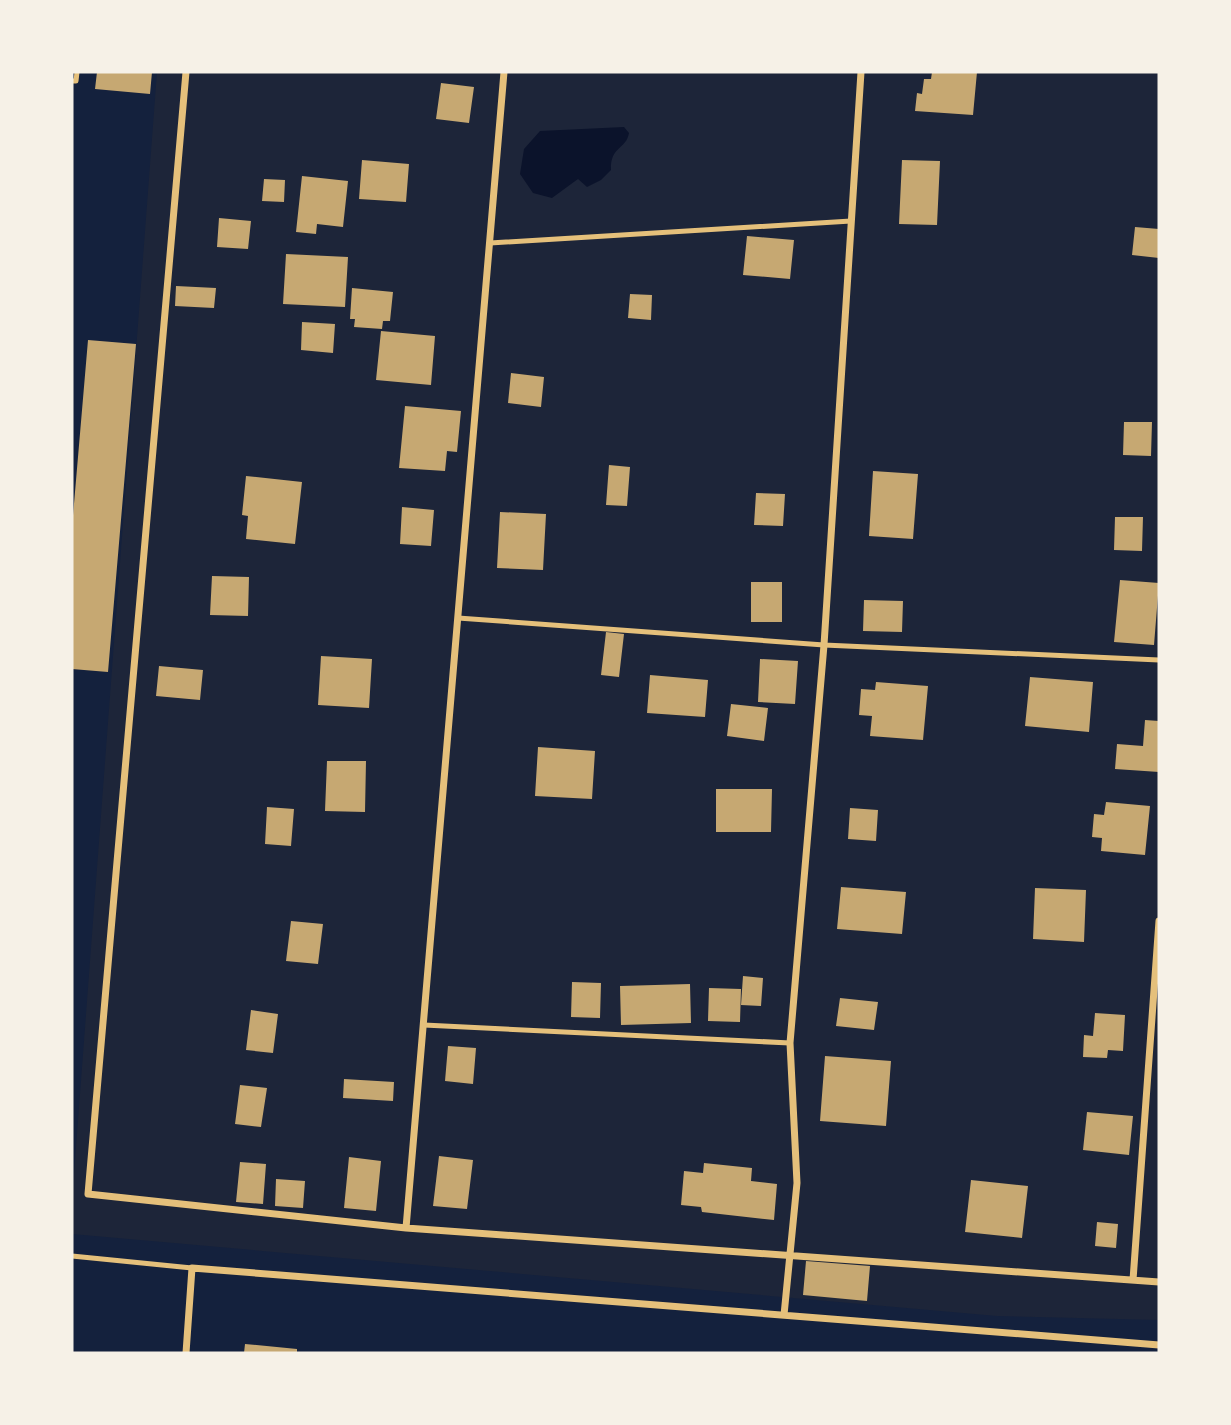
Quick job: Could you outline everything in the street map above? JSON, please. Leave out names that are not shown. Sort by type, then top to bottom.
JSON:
[{"type":"street","points":[[186,72],[88,1194],[406,1228],[1159,1282]]},
{"type":"street","points":[[406,1228],[505,72]]},
{"type":"street","points":[[784,1315],[797,1183],[790,1043],[824,645],[861,72]]},
{"type":"street","points":[[1133,1280],[1159,921]]},
{"type":"street","points":[[186,1353],[192,1268],[1159,1345]]},
{"type":"lane","points":[[72,81],[76,81],[76,72]]},
{"type":"lane","points":[[490,243],[851,221]]},
{"type":"lane","points":[[458,618],[824,645],[1159,660]]},
{"type":"lane","points":[[424,1025],[790,1043]]},
{"type":"lane","points":[[72,1256],[192,1268]]},
{"type":"shaded area","points":[[157,72],[1159,72],[1159,1320],[997,1316],[72,1234],[72,1200]]},
{"type":"shaded area","points":[[624,127],[629,133],[625,143],[613,156],[611,170],[601,180],[587,187],[578,179],[552,198],[533,193],[520,174],[524,149],[540,131]]},
{"type":"building","points":[[97,72],[152,72],[150,94],[95,89]]},
{"type":"building","points":[[932,72],[977,72],[973,115],[915,111],[917,93],[922,94],[924,79],[931,79]]},
{"type":"building","points":[[441,83],[474,87],[469,123],[436,119]]},
{"type":"building","points":[[362,160],[409,164],[406,202],[359,199]]},
{"type":"building","points":[[902,160],[940,161],[937,225],[899,224]]},
{"type":"building","points":[[302,176],[348,181],[343,227],[317,224],[316,234],[296,232]]},
{"type":"building","points":[[264,179],[285,180],[284,202],[262,201]]},
{"type":"building","points":[[219,218],[251,221],[248,249],[217,247]]},
{"type":"building","points":[[1135,227],[1159,229],[1159,258],[1132,255]]},
{"type":"building","points":[[747,236],[794,240],[790,279],[743,275]]},
{"type":"building","points":[[286,254],[348,257],[345,307],[283,304]]},
{"type":"building","points":[[176,286],[216,288],[214,308],[175,306]]},
{"type":"building","points":[[352,288],[393,292],[390,321],[383,321],[382,329],[354,327],[355,319],[350,319]]},
{"type":"building","points":[[630,294],[652,295],[651,320],[628,318]]},
{"type":"building","points":[[302,322],[335,324],[333,353],[301,350]]},
{"type":"building","points":[[381,331],[435,336],[431,385],[376,380]]},
{"type":"building","points":[[88,340],[136,344],[108,672],[72,669],[72,527]]},
{"type":"building","points":[[511,373],[544,377],[541,407],[508,403]]},
{"type":"building","points":[[405,406],[461,411],[457,452],[447,451],[445,471],[399,468]]},
{"type":"building","points":[[1124,422],[1152,422],[1151,456],[1123,455]]},
{"type":"building","points":[[609,465],[630,467],[627,506],[606,505]]},
{"type":"building","points":[[873,471],[918,474],[913,539],[869,536]]},
{"type":"building","points":[[246,476],[302,482],[295,544],[246,539],[248,516],[242,515]]},
{"type":"building","points":[[756,493],[785,494],[783,526],[754,525]]},
{"type":"building","points":[[402,507],[434,510],[431,546],[400,544]]},
{"type":"building","points":[[500,512],[546,514],[543,570],[497,568]]},
{"type":"building","points":[[1115,517],[1143,517],[1142,551],[1114,550]]},
{"type":"building","points":[[212,576],[249,577],[248,616],[210,615]]},
{"type":"building","points":[[1120,580],[1159,583],[1154,645],[1114,642]]},
{"type":"building","points":[[751,582],[782,582],[782,622],[751,622]]},
{"type":"building","points":[[864,600],[903,601],[902,632],[863,631]]},
{"type":"building","points":[[606,632],[624,634],[619,677],[601,675]]},
{"type":"building","points":[[321,656],[372,659],[369,708],[318,705]]},
{"type":"building","points":[[760,659],[798,661],[795,704],[758,702]]},
{"type":"building","points":[[159,666],[203,670],[200,700],[156,696]]},
{"type":"building","points":[[650,675],[708,680],[705,717],[647,713]]},
{"type":"building","points":[[1030,677],[1093,682],[1089,732],[1025,726]]},
{"type":"building","points":[[876,682],[928,686],[923,740],[870,736],[872,716],[859,715],[861,689],[875,690]]},
{"type":"building","points":[[731,704],[768,708],[764,741],[727,736]]},
{"type":"building","points":[[1145,720],[1159,721],[1159,772],[1115,769],[1117,744],[1143,746]]},
{"type":"building","points":[[538,747],[595,751],[592,799],[535,796]]},
{"type":"building","points":[[327,761],[366,761],[365,812],[325,811]]},
{"type":"building","points":[[716,789],[772,789],[771,832],[716,832]]},
{"type":"building","points":[[1106,802],[1150,806],[1145,855],[1101,851],[1102,838],[1092,837],[1094,814],[1104,815]]},
{"type":"building","points":[[267,807],[294,809],[291,846],[265,844]]},
{"type":"building","points":[[850,808],[878,810],[876,841],[848,839]]},
{"type":"building","points":[[841,887],[906,892],[902,934],[837,929]]},
{"type":"building","points":[[1035,888],[1086,890],[1084,942],[1033,939]]},
{"type":"building","points":[[291,921],[323,924],[318,964],[286,961]]},
{"type":"building","points":[[743,976],[763,978],[761,1006],[741,1005]]},
{"type":"building","points":[[572,982],[601,983],[600,1018],[571,1017]]},
{"type":"building","points":[[690,984],[691,1023],[621,1025],[620,986]]},
{"type":"building","points":[[709,988],[741,989],[740,1022],[708,1021]]},
{"type":"building","points":[[840,998],[878,1002],[874,1030],[836,1026]]},
{"type":"building","points":[[251,1010],[278,1014],[273,1053],[246,1050]]},
{"type":"building","points":[[1095,1013],[1125,1015],[1123,1051],[1108,1050],[1107,1058],[1083,1057],[1084,1035],[1093,1036]]},
{"type":"building","points":[[448,1046],[476,1048],[473,1084],[445,1081]]},
{"type":"building","points":[[825,1056],[891,1061],[886,1126],[820,1121]]},
{"type":"building","points":[[344,1079],[394,1082],[393,1101],[343,1098]]},
{"type":"building","points":[[240,1085],[267,1088],[261,1127],[235,1124]]},
{"type":"building","points":[[1087,1112],[1133,1116],[1129,1155],[1083,1150]]},
{"type":"building","points":[[439,1156],[473,1160],[467,1209],[433,1206]]},
{"type":"building","points":[[349,1157],[381,1161],[376,1211],[344,1208]]},
{"type":"building","points":[[240,1162],[266,1164],[263,1204],[236,1202]]},
{"type":"building","points":[[704,1163],[752,1168],[751,1181],[777,1184],[774,1220],[702,1212],[701,1207],[681,1205],[684,1171],[703,1173]]},
{"type":"building","points":[[276,1179],[305,1181],[303,1208],[275,1206]]},
{"type":"building","points":[[971,1180],[1028,1186],[1022,1238],[965,1232]]},
{"type":"building","points":[[1097,1222],[1118,1224],[1116,1248],[1095,1246]]},
{"type":"building","points":[[806,1261],[870,1266],[867,1301],[803,1295]]},
{"type":"building","points":[[245,1344],[297,1349],[297,1353],[244,1353]]}]
